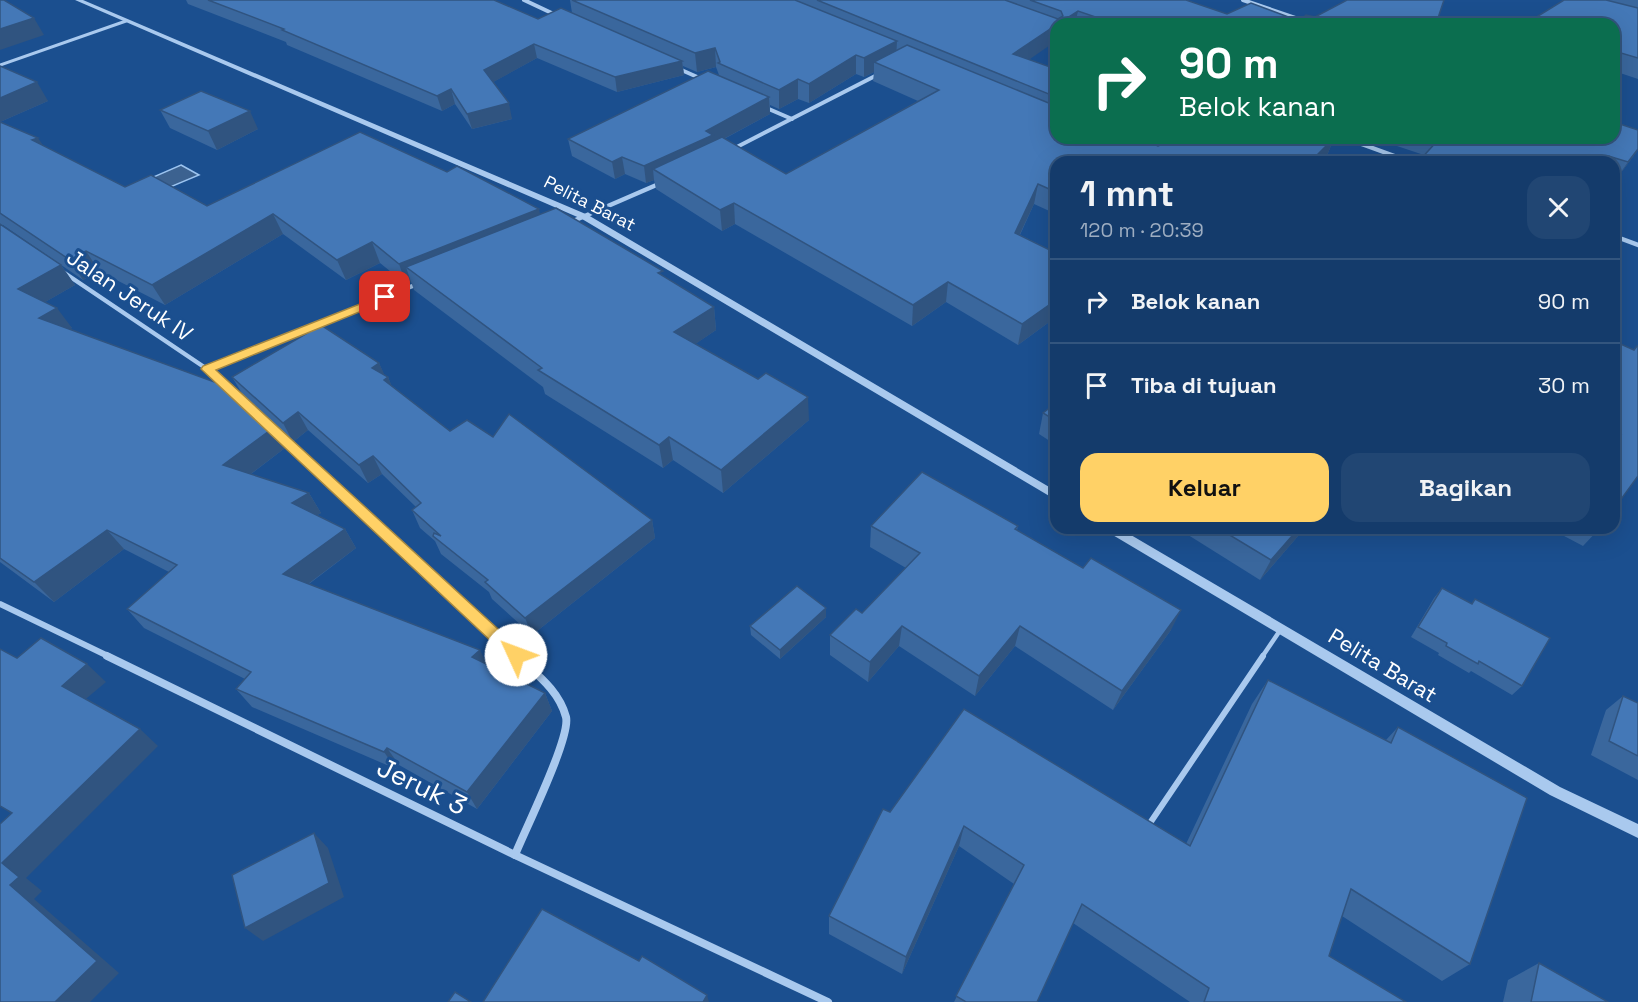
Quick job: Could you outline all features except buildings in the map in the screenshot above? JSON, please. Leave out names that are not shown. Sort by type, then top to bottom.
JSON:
[{"type":"street","name":"Pelita Barat","points":[[78,0],[585,217],[1050,492]]},
{"type":"street","points":[[524,0],[564,18]]},
{"type":"street","points":[[1243,0],[1296,18]]},
{"type":"street","points":[[666,63],[708,82]]},
{"type":"street","points":[[723,154],[886,70]]},
{"type":"street","points":[[760,105],[792,119]]},
{"type":"street","points":[[1362,144],[1394,156]]},
{"type":"street","points":[[563,226],[671,178]]},
{"type":"street","points":[[1620,238],[1638,245]]},
{"type":"street","name":"Jalan Jeruk IV","points":[[59,269],[207,369],[233,393]]},
{"type":"street","points":[[207,369],[430,279]]},
{"type":"street","points":[[267,424],[551,687],[561,703],[567,719],[563,741],[515,855]]},
{"type":"street","name":"Pelita Barat","points":[[1120,534],[1555,791],[1638,831]]},
{"type":"street","name":"Jeruk 3","points":[[0,604],[515,855],[828,1002]]},
{"type":"lane","points":[[0,65],[126,21]]},
{"type":"lane","points":[[1147,828],[1281,629]]},
{"type":"water","points":[[181,165],[199,175],[144,198],[128,188]]},
{"type":"route","points":[[385,297],[207,369],[516,655]]}]
